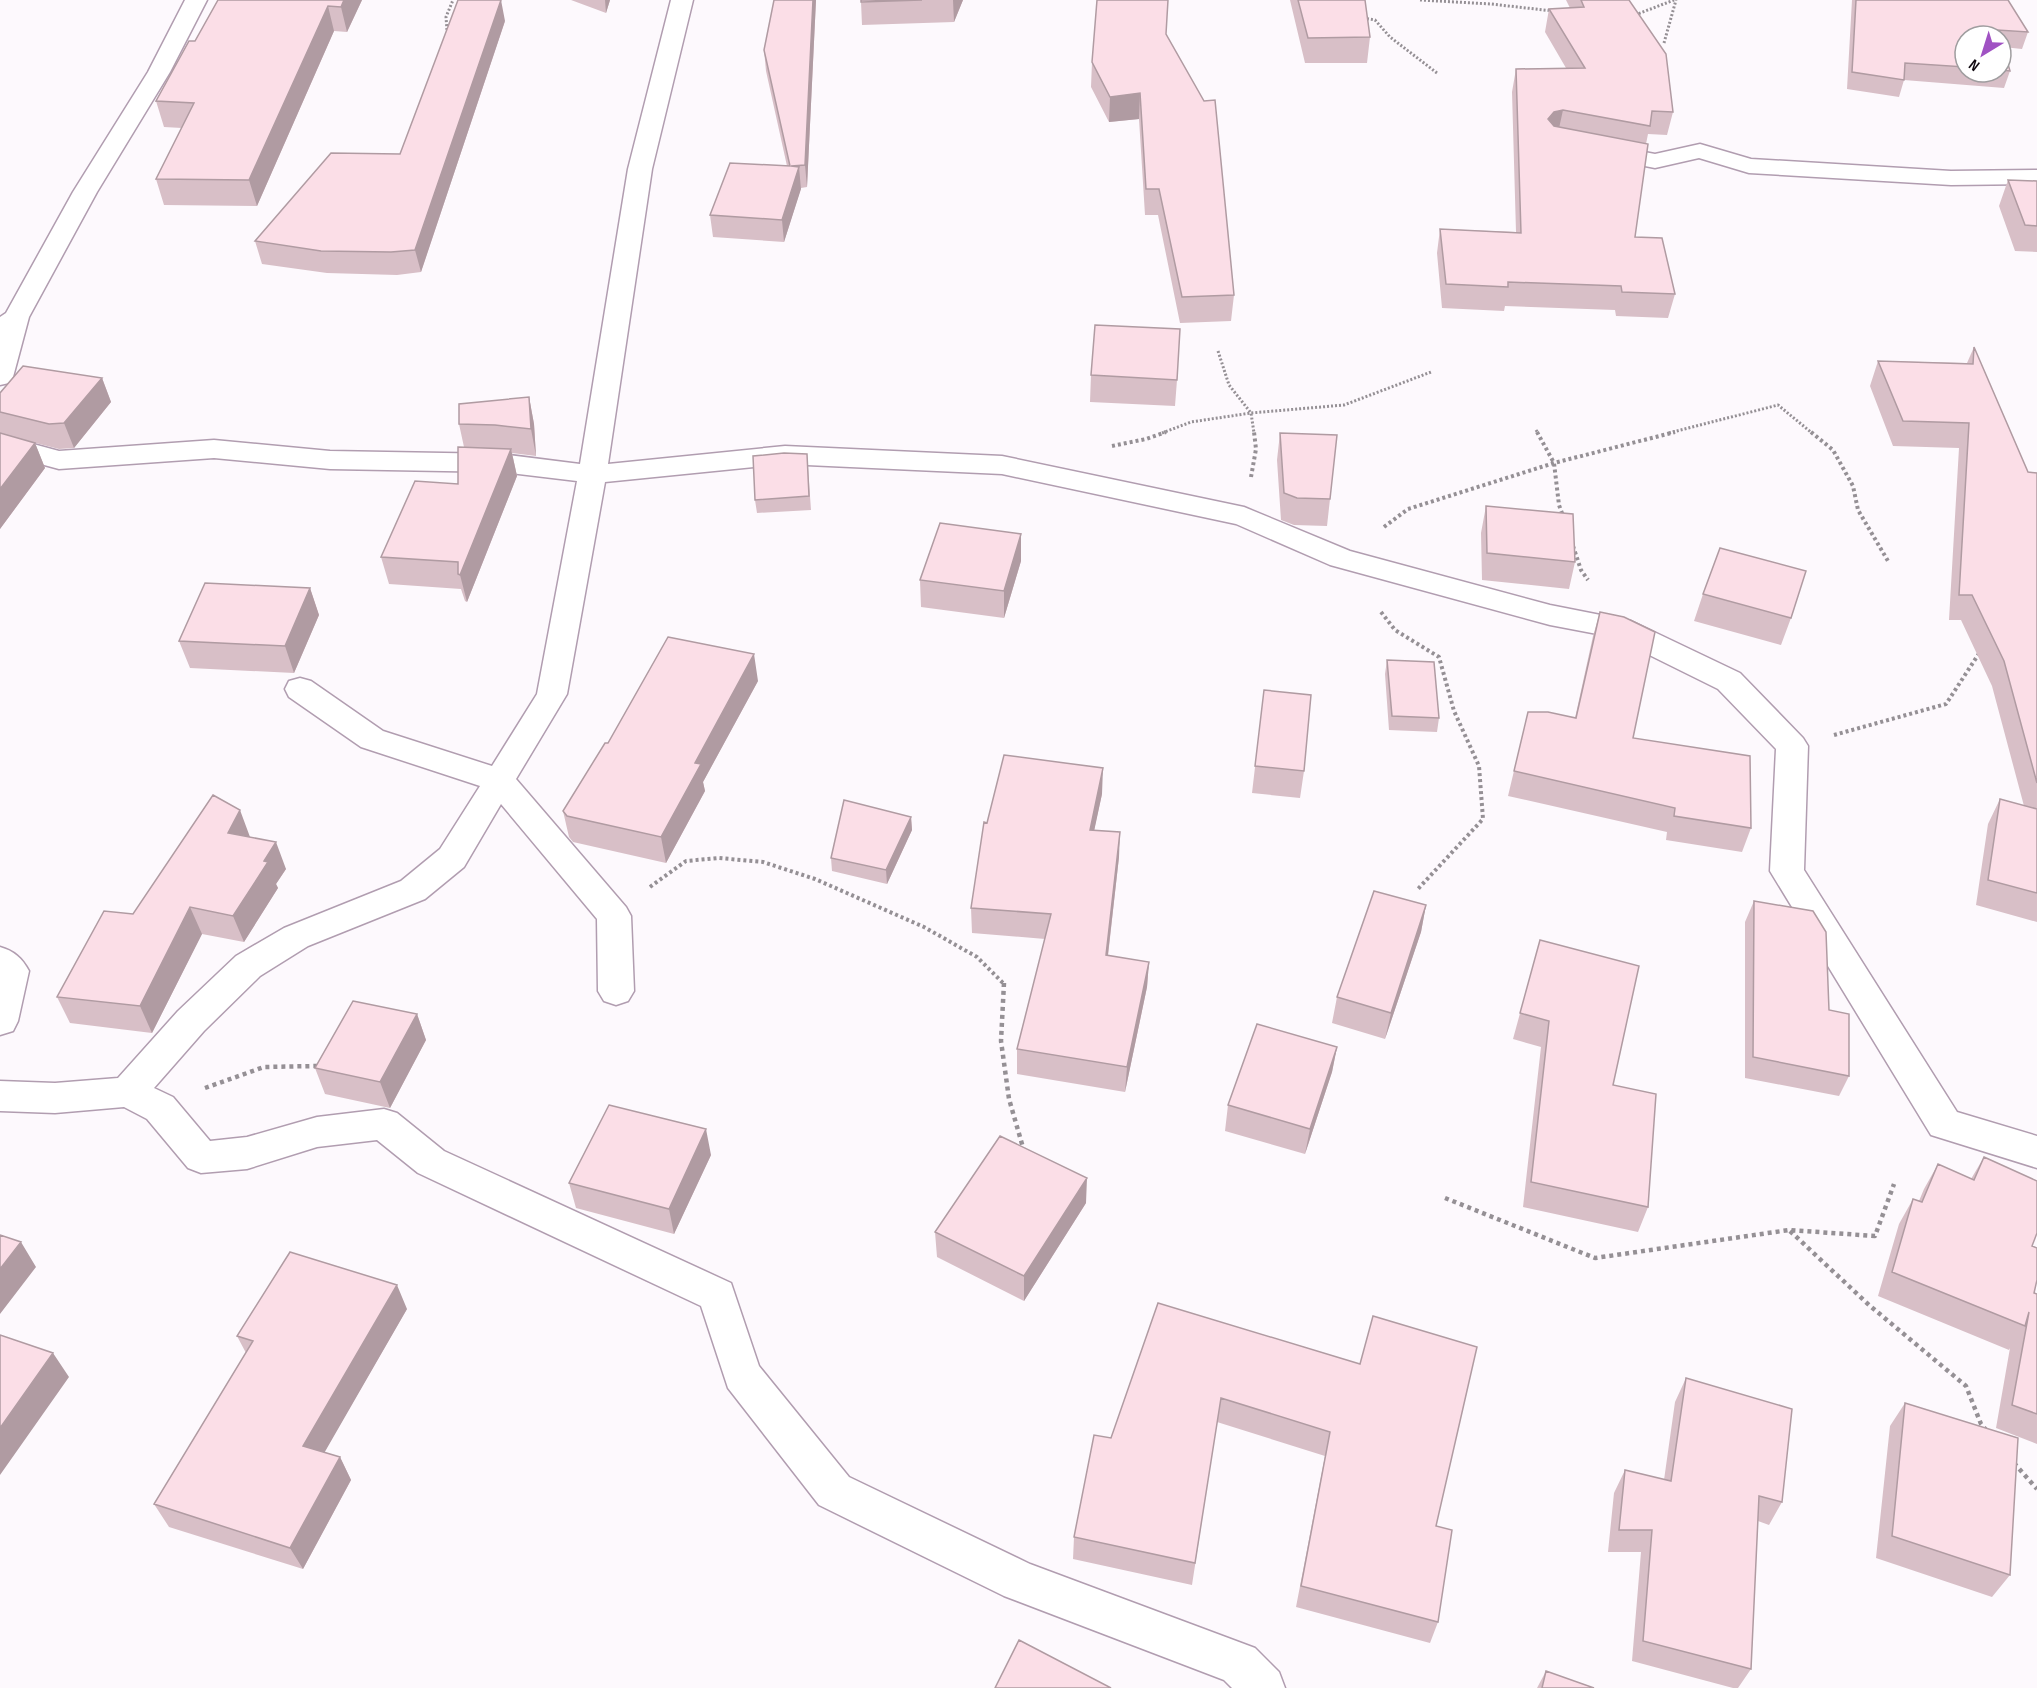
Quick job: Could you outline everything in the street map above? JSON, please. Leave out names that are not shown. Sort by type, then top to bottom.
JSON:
[{"type":"street","points":[[0,377],[8,324],[159,72],[196,0]]},
{"type":"street","points":[[144,1100],[191,1021],[248,966],[296,936],[414,890],[452,858],[552,694],[592,474],[640,169],[682,0]]},
{"type":"street","points":[[1579,146],[1655,161],[1700,151],[1749,166],[1951,178],[2037,177]]},
{"type":"street","points":[[0,444],[59,460],[213,450],[330,460],[501,463],[592,474],[785,454],[1002,465],[1244,516],[1340,558],[1550,615],[1620,628],[1729,681],[1792,746],[1787,871],[1944,1124],[2037,1152]]},
{"type":"street","points":[[300,688],[372,739],[499,780],[614,916],[616,991]]},
{"type":"street","points":[[0,960],[12,971],[0,1022]]},
{"type":"street","points":[[0,1096],[144,1100],[201,1157],[247,1153],[317,1132],[384,1124],[431,1162],[717,1295],[742,1375],[834,1491],[1019,1581],[1239,1664],[1263,1688]]},
{"type":"path","points":[[447,30],[446,17],[453,0]]},
{"type":"path","points":[[1420,0],[1555,11]]},
{"type":"path","points":[[1636,15],[1675,0]]},
{"type":"path","points":[[1664,43],[1671,31],[1671,11],[1675,0]]},
{"type":"path","points":[[1352,17],[1375,20],[1390,37],[1437,73]]},
{"type":"path","points":[[1218,351],[1229,385],[1251,413],[1257,449],[1244,516]]},
{"type":"path","points":[[1102,447],[1146,439],[1191,423],[1251,413],[1344,405],[1431,372]]},
{"type":"path","points":[[1417,890],[1484,819],[1479,766],[1454,711],[1439,657],[1395,630],[1340,558],[1408,509],[1554,463],[1778,405],[1833,450],[1853,486],[1858,510],[1888,561]]},
{"type":"path","points":[[1536,430],[1554,463],[1559,505],[1566,526]]},
{"type":"path","points":[[1570,537],[1581,570],[1620,628]]},
{"type":"path","points":[[1792,746],[1946,704],[1983,648]]},
{"type":"path","points":[[614,916],[686,861],[719,858],[763,862],[815,879],[870,902],[924,927],[977,957],[1005,984],[1001,1041],[1009,1099],[1026,1158]]},
{"type":"path","points":[[144,1100],[216,1083],[264,1067],[317,1066]]},
{"type":"path","points":[[1445,1198],[1595,1258],[1789,1230],[1875,1236],[1894,1185]]},
{"type":"path","points":[[1789,1230],[1869,1305],[1966,1386],[1981,1424],[1988,1432]]},
{"type":"path","points":[[2009,1457],[2037,1490]]},
{"type":"building","points":[[218,0],[344,0],[341,7],[328,6],[249,180],[156,179],[194,103],[156,101],[189,41],[195,41]]},
{"type":"building","points":[[458,0],[501,0],[415,250],[321,251],[255,241],[331,153],[400,154]]},
{"type":"building","points":[[774,0],[813,0],[805,165],[791,166],[799,167],[782,220],[710,215],[730,163],[790,166],[764,50]]},
{"type":"building","points":[[861,0],[922,0],[861,2]]},
{"type":"building","points":[[1097,0],[1168,0],[1166,34],[1204,101],[1215,100],[1234,295],[1182,297],[1159,189],[1146,189],[1140,93],[1110,97],[1092,62]]},
{"type":"building","points":[[1298,0],[1365,0],[1370,37],[1308,38]]},
{"type":"building","points":[[1581,0],[1629,0],[1666,54],[1673,112],[1652,111],[1650,126],[1563,110],[1554,112],[1548,119],[1554,126],[1648,144],[1635,237],[1662,238],[1675,294],[1622,292],[1621,286],[1508,282],[1508,287],[1446,284],[1440,229],[1521,233],[1516,69],[1585,68],[1549,9],[1584,7]]},
{"type":"building","points":[[1856,0],[2008,0],[2028,32],[2013,31],[2013,24],[1953,24],[1953,66],[1905,63],[1904,80],[1852,72]]},
{"type":"building","points":[[2008,180],[2037,181],[2037,226],[2025,225]]},
{"type":"building","points":[[1095,325],[1180,329],[1177,380],[1091,375]]},
{"type":"building","points":[[1974,347],[2028,472],[2037,473],[2037,783],[2004,661],[1972,595],[1959,595],[1969,423],[1903,421],[1878,361],[1973,364]]},
{"type":"building","points":[[23,366],[102,378],[64,423],[49,424],[0,412],[0,393]]},
{"type":"building","points":[[529,397],[531,429],[459,424],[459,404]]},
{"type":"building","points":[[0,433],[35,443],[0,489]]},
{"type":"building","points":[[1280,433],[1337,435],[1330,499],[1297,498],[1284,493]]},
{"type":"building","points":[[458,447],[511,449],[460,575],[458,574],[458,562],[381,557],[415,481],[458,484]]},
{"type":"building","points":[[784,453],[807,454],[809,496],[755,500],[753,456]]},
{"type":"building","points":[[1486,506],[1573,514],[1575,562],[1487,553]]},
{"type":"building","points":[[940,523],[1021,534],[1004,591],[920,580]]},
{"type":"building","points":[[1720,548],[1806,571],[1791,618],[1703,594]]},
{"type":"building","points":[[205,583],[310,588],[285,646],[179,641]]},
{"type":"building","points":[[1600,612],[1624,617],[1655,632],[1633,738],[1750,756],[1751,828],[1674,816],[1675,808],[1514,771],[1528,712],[1548,712],[1576,718]]},
{"type":"building","points":[[668,637],[754,654],[695,763],[701,764],[661,837],[567,816],[563,811],[605,743],[608,743]]},
{"type":"building","points":[[1387,660],[1434,662],[1439,718],[1392,716]]},
{"type":"building","points":[[1264,690],[1311,695],[1304,771],[1255,766]]},
{"type":"building","points":[[1004,755],[1103,768],[1090,830],[1120,832],[1106,955],[1149,962],[1127,1067],[1017,1049],[1051,914],[971,908],[984,822],[987,823]]},
{"type":"building","points":[[213,795],[240,810],[228,833],[276,842],[264,861],[268,862],[233,916],[190,907],[140,1006],[57,997],[104,911],[133,914]]},
{"type":"building","points":[[2000,799],[2037,809],[2037,893],[1988,880]]},
{"type":"building","points":[[844,800],[911,817],[886,870],[831,858]]},
{"type":"building","points":[[1374,891],[1426,905],[1391,1013],[1337,997]]},
{"type":"building","points":[[1754,901],[1813,911],[1826,932],[1829,1010],[1849,1014],[1849,1076],[1753,1057]]},
{"type":"building","points":[[1540,940],[1639,966],[1613,1085],[1656,1094],[1648,1207],[1531,1182],[1549,1021],[1520,1013]]},
{"type":"building","points":[[353,1001],[417,1014],[380,1082],[315,1068]]},
{"type":"building","points":[[1257,1024],[1337,1047],[1310,1129],[1228,1105]]},
{"type":"building","points":[[609,1105],[706,1129],[669,1209],[569,1183]]},
{"type":"building","points":[[1000,1136],[1087,1178],[1024,1276],[935,1232]]},
{"type":"building","points":[[1984,1157],[2037,1181],[2037,1233],[2032,1246],[2037,1248],[2037,1280],[2034,1293],[2037,1294],[2037,1414],[2012,1405],[2029,1312],[2025,1326],[1892,1272],[1913,1199],[1922,1202],[1938,1164],[1974,1180]]},
{"type":"building","points":[[0,1235],[21,1242],[0,1269]]},
{"type":"building","points":[[290,1252],[397,1285],[303,1446],[340,1457],[290,1548],[154,1504],[253,1341],[237,1336]]},
{"type":"building","points":[[1158,1303],[1360,1364],[1373,1316],[1477,1347],[1436,1526],[1452,1530],[1438,1622],[1301,1586],[1330,1432],[1221,1398],[1195,1563],[1074,1537],[1094,1435],[1111,1438]]},
{"type":"building","points":[[0,1335],[53,1353],[0,1428]]},
{"type":"building","points":[[1686,1378],[1792,1409],[1782,1502],[1759,1496],[1751,1669],[1643,1641],[1652,1530],[1619,1530],[1625,1470],[1671,1481]]},
{"type":"building","points":[[1905,1403],[2018,1438],[2010,1575],[1892,1536]]},
{"type":"building","points":[[1019,1640],[1111,1688],[995,1688]]},
{"type":"building","points":[[1546,1671],[1594,1688],[1542,1688]]}]
